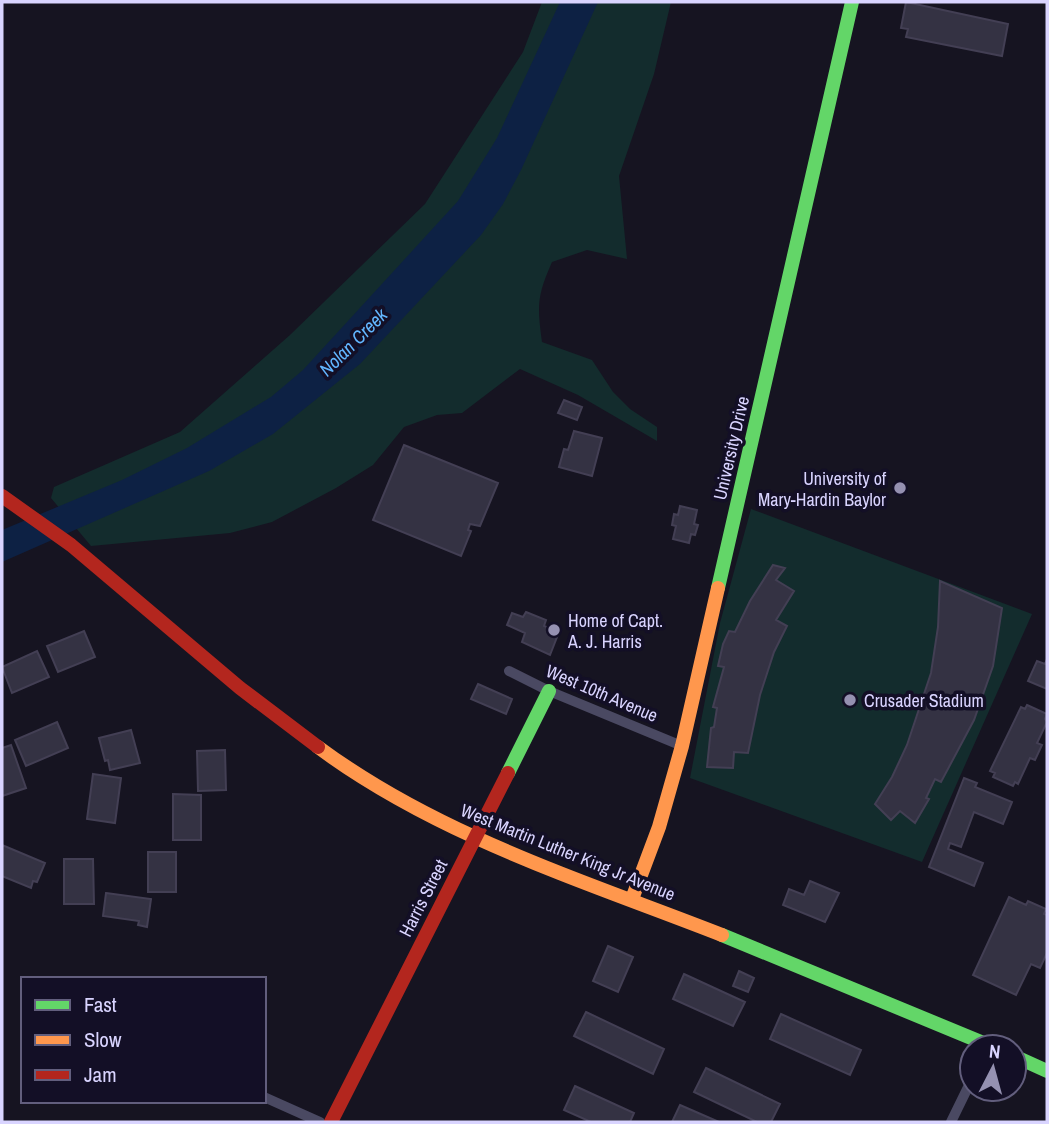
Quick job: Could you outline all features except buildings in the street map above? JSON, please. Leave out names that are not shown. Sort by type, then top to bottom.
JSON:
[{"type":"street","name":"University Drive","points":[[632,899],[659,827],[682,746],[852,2]]},
{"type":"street","name":"West Martin Luther King Jr Avenue","points":[[2,496],[48,527],[120,584],[240,688],[344,766],[400,799],[474,838],[785,959],[958,1033]]},
{"type":"street","name":"West 10th Avenue","points":[[509,671],[549,691],[682,746]]},
{"type":"street","name":"Harris Street","points":[[331,1122],[549,691]]},
{"type":"street","points":[[1028,1062],[1047,1071]]},
{"type":"street","points":[[266,1098],[320,1122]]},
{"type":"street","points":[[951,1122],[960,1103]]},
{"type":"green space","points":[[542,2],[671,2],[654,74],[619,176],[627,259],[587,250],[552,262],[543,284],[539,309],[542,342],[592,360],[613,392],[630,409],[657,427],[657,441],[578,395],[520,369],[462,413],[437,415],[404,427],[373,465],[272,522],[230,533],[91,546],[51,498],[54,487],[180,432],[290,335],[425,204],[523,52]]},
{"type":"green space","name":"Crusader Stadium","points":[[751,509],[1032,614],[922,862],[690,778],[720,623]]},
{"type":"water","name":"Nolan Creek","points":[[560,2],[598,2],[503,204],[481,235],[360,364],[273,434],[209,471],[2,562],[2,530],[122,480],[187,448],[271,397],[303,370],[458,201],[497,138]]},
{"type":"traffic: fast","points":[[718,588],[852,2]]},
{"type":"traffic: fast","points":[[508,773],[549,691]]},
{"type":"traffic: fast","points":[[722,935],[959,1033]]},
{"type":"traffic: fast","points":[[1028,1062],[1047,1071]]},
{"type":"traffic: slow","points":[[632,899],[659,827],[682,746],[718,588]]},
{"type":"traffic: slow","points":[[318,747],[364,778],[462,831],[565,875],[722,935]]},
{"type":"traffic: jam","points":[[2,496],[71,545],[240,688],[318,747]]},
{"type":"traffic: jam","points":[[331,1122],[508,773]]},
{"type":"place","name":"University of Mary-Hardin Baylor","points":[[900,488]]},
{"type":"place","name":"Home of Capt. A. J. Harris","points":[[554,630]]},
{"type":"place","name":"Crusader Stadium","points":[[850,700]]}]
